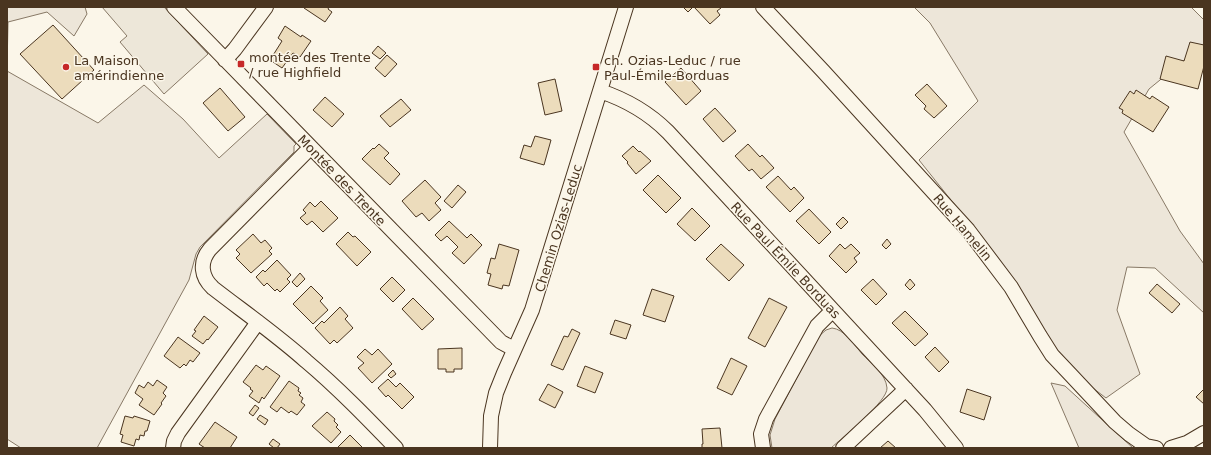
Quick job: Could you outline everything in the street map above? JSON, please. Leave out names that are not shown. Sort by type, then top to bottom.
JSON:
[{"type":"street","name":"Montée des Trente","points":[[174,7],[501,342],[514,349]]},
{"type":"street","points":[[225,60],[266,7]]},
{"type":"street","name":"Chemin Ozias-Leduc","points":[[490,448],[491,416],[496,393],[532,310],[626,7]]},
{"type":"street","name":"Rue Hamelin","points":[[763,7],[824,71],[968,230],[1011,287],[1052,355],[1115,422],[1146,446],[1156,448]]},
{"type":"street","name":"Rue Paul Émile Borduas","points":[[600,91],[615,96],[634,106],[659,124],[906,389],[956,448]]},
{"type":"street","points":[[310,148],[210,249],[203,260],[203,274],[209,285],[306,360],[396,448]]},
{"type":"street","points":[[763,448],[762,434],[766,419],[817,326],[832,310]]},
{"type":"street","points":[[173,448],[174,441],[178,433],[258,322]]},
{"type":"street","points":[[843,448],[906,389]]},
{"type":"street","points":[[1171,448],[1187,443],[1204,433]]},
{"type":"shaded area","points":[[7,7],[85,7],[87,14],[74,36],[47,12],[8,22],[7,70]]},
{"type":"shaded area","points":[[102,7],[164,7],[208,54],[164,94],[120,42],[127,36]]},
{"type":"shaded area","points":[[914,7],[1191,7],[1204,20],[1204,44],[1149,89],[1124,132],[1180,231],[1204,264],[1204,313],[1155,268],[1127,267],[1117,310],[1140,374],[1106,398],[1077,376],[1059,355],[1010,274],[919,160],[978,101],[930,23]]},
{"type":"shaded area","points":[[7,71],[98,123],[144,85],[183,119],[219,158],[267,114],[296,144],[294,146],[294,152],[200,247],[196,254],[189,280],[97,448],[21,448],[7,439]]},
{"type":"shaded area","points":[[832,328],[845,334],[881,373],[887,388],[885,394],[873,410],[831,448],[772,448],[770,435],[775,419],[819,336],[826,330]]},
{"type":"shaded area","points":[[1051,383],[1065,386],[1133,448],[1079,448]]},
{"type":"building","points":[[329,7],[328,9],[332,12],[325,22],[304,8]]},
{"type":"building","points":[[683,7],[693,7],[688,12]]},
{"type":"building","points":[[694,7],[720,7],[721,8],[717,11],[720,15],[710,24]]},
{"type":"building","points":[[53,25],[94,70],[62,99],[20,54]]},
{"type":"building","points":[[285,26],[301,37],[302,35],[311,41],[300,57],[293,53],[282,68],[270,60],[282,41],[278,38]]},
{"type":"building","points":[[1190,42],[1204,45],[1204,66],[1198,89],[1160,79],[1166,56],[1184,61]]},
{"type":"building","points":[[378,46],[386,53],[380,59],[372,53]]},
{"type":"building","points":[[387,55],[397,64],[385,77],[375,68]]},
{"type":"building","points":[[681,68],[701,91],[686,105],[665,82]]},
{"type":"building","points":[[555,79],[562,111],[545,115],[538,83]]},
{"type":"building","points":[[927,84],[947,106],[934,118],[924,109],[926,106],[915,95]]},
{"type":"building","points":[[220,88],[245,117],[228,131],[203,103]]},
{"type":"building","points":[[1136,90],[1150,99],[1152,96],[1169,107],[1153,132],[1122,113],[1123,110],[1119,108],[1130,91],[1134,94]]},
{"type":"building","points":[[325,97],[344,114],[332,127],[313,110]]},
{"type":"building","points":[[401,99],[411,110],[390,127],[380,116]]},
{"type":"building","points":[[715,108],[736,131],[723,142],[703,119]]},
{"type":"building","points":[[535,136],[551,140],[544,165],[520,158],[524,145],[531,147]]},
{"type":"building","points":[[379,144],[389,153],[384,158],[400,174],[390,185],[362,159]]},
{"type":"building","points":[[748,144],[760,157],[762,155],[774,168],[761,179],[752,169],[749,171],[735,156]]},
{"type":"building","points":[[633,146],[651,161],[636,174],[622,156]]},
{"type":"building","points":[[658,175],[681,198],[666,213],[643,190]]},
{"type":"building","points":[[778,176],[791,190],[794,187],[804,198],[790,212],[766,187]]},
{"type":"building","points":[[425,180],[441,197],[435,203],[441,210],[429,221],[422,213],[416,217],[402,201]]},
{"type":"building","points":[[458,185],[466,192],[452,208],[444,201]]},
{"type":"building","points":[[321,201],[338,218],[323,232],[312,221],[307,225],[300,218],[306,213],[303,210],[310,202],[315,207]]},
{"type":"building","points":[[692,208],[710,226],[695,241],[677,224]]},
{"type":"building","points":[[809,209],[831,232],[819,244],[796,221]]},
{"type":"building","points":[[843,217],[848,222],[841,229],[836,224]]},
{"type":"building","points":[[449,221],[467,238],[471,234],[482,245],[464,264],[452,253],[458,247],[447,236],[441,241],[435,235]]},
{"type":"building","points":[[348,232],[353,237],[355,236],[371,252],[357,266],[336,244]]},
{"type":"building","points":[[253,234],[261,243],[265,240],[272,248],[269,251],[272,254],[251,273],[236,258],[240,254],[236,250]]},
{"type":"building","points":[[887,239],[891,244],[886,249],[882,245]]},
{"type":"building","points":[[499,244],[519,250],[509,286],[503,285],[502,289],[488,285],[491,274],[487,273],[491,258],[495,259]]},
{"type":"building","points":[[721,244],[744,265],[729,281],[706,259]]},
{"type":"building","points":[[840,244],[845,249],[851,244],[860,253],[854,258],[857,262],[846,273],[829,256]]},
{"type":"building","points":[[277,260],[291,275],[287,279],[290,282],[280,292],[277,289],[275,291],[267,283],[264,286],[256,277],[263,270],[265,272]]},
{"type":"building","points":[[300,273],[305,279],[297,287],[292,282]]},
{"type":"building","points":[[392,277],[405,290],[393,302],[380,289]]},
{"type":"building","points":[[873,279],[887,294],[876,305],[861,290]]},
{"type":"building","points":[[910,279],[915,285],[910,290],[905,285]]},
{"type":"building","points":[[1157,284],[1180,304],[1172,313],[1149,293]]},
{"type":"building","points":[[311,286],[323,298],[320,301],[328,310],[313,324],[293,304]]},
{"type":"building","points":[[652,289],[674,296],[665,322],[643,315]]},
{"type":"building","points":[[413,298],[434,319],[422,330],[402,309]]},
{"type":"building","points":[[769,298],[787,307],[765,347],[748,338]]},
{"type":"building","points":[[340,307],[348,316],[345,319],[353,328],[337,343],[334,340],[330,344],[315,328],[322,321],[324,323]]},
{"type":"building","points":[[905,311],[928,334],[915,346],[892,323]]},
{"type":"building","points":[[204,316],[218,327],[203,344],[192,336],[196,331],[194,330]]},
{"type":"building","points":[[615,320],[631,325],[626,339],[610,334]]},
{"type":"building","points":[[572,329],[580,333],[563,370],[551,365],[564,336],[568,337]]},
{"type":"building","points":[[178,337],[200,353],[193,362],[190,360],[186,366],[184,364],[180,368],[164,356]]},
{"type":"building","points":[[935,347],[949,362],[939,372],[925,357]]},
{"type":"building","points":[[462,348],[462,369],[454,369],[454,372],[446,372],[446,369],[438,369],[438,349]]},
{"type":"building","points":[[365,349],[372,355],[378,349],[392,364],[372,383],[358,368],[364,363],[357,357]]},
{"type":"building","points":[[731,358],[747,366],[732,395],[717,388]]},
{"type":"building","points":[[256,365],[263,370],[266,366],[280,376],[264,399],[262,397],[259,403],[249,396],[253,391],[243,382]]},
{"type":"building","points":[[585,366],[603,373],[595,393],[577,386]]},
{"type":"building","points":[[393,370],[396,374],[391,378],[388,375]]},
{"type":"building","points":[[388,379],[396,387],[400,383],[414,397],[402,409],[388,395],[386,397],[378,388]]},
{"type":"building","points":[[157,380],[167,387],[163,393],[166,396],[154,415],[139,405],[143,399],[135,393],[139,385],[144,388],[148,382],[153,386]]},
{"type":"building","points":[[289,381],[299,388],[298,391],[301,393],[299,395],[303,398],[301,402],[305,405],[297,415],[291,411],[289,413],[281,407],[277,412],[270,407]]},
{"type":"building","points":[[548,384],[563,392],[555,408],[539,400]]},
{"type":"building","points":[[967,389],[991,397],[984,420],[960,412]]},
{"type":"building","points":[[1204,389],[1204,404],[1196,397]]},
{"type":"building","points":[[255,405],[259,408],[253,416],[249,413]]},
{"type":"building","points":[[327,412],[335,419],[334,421],[338,425],[336,427],[341,432],[331,443],[312,426]]},
{"type":"building","points":[[260,415],[268,420],[265,425],[257,419]]},
{"type":"building","points":[[125,416],[133,418],[134,416],[150,421],[144,436],[140,435],[139,440],[136,439],[134,446],[121,442],[123,435],[120,434]]},
{"type":"building","points":[[215,422],[237,437],[230,448],[205,448],[199,444]]},
{"type":"building","points":[[720,428],[722,448],[702,448],[702,429]]},
{"type":"building","points":[[350,435],[363,448],[338,447]]},
{"type":"building","points":[[273,439],[280,444],[277,448],[274,448],[269,444]]},
{"type":"building","points":[[888,441],[896,448],[880,448]]},
{"type":"place","name":"montée des Trente / rue Highfield","points":[[241,64]]},
{"type":"place","name":"La Maison amérindienne","points":[[66,67]]},
{"type":"place","name":"ch. Ozias-Leduc / rue Paul-Émile-Borduas","points":[[596,67]]}]
